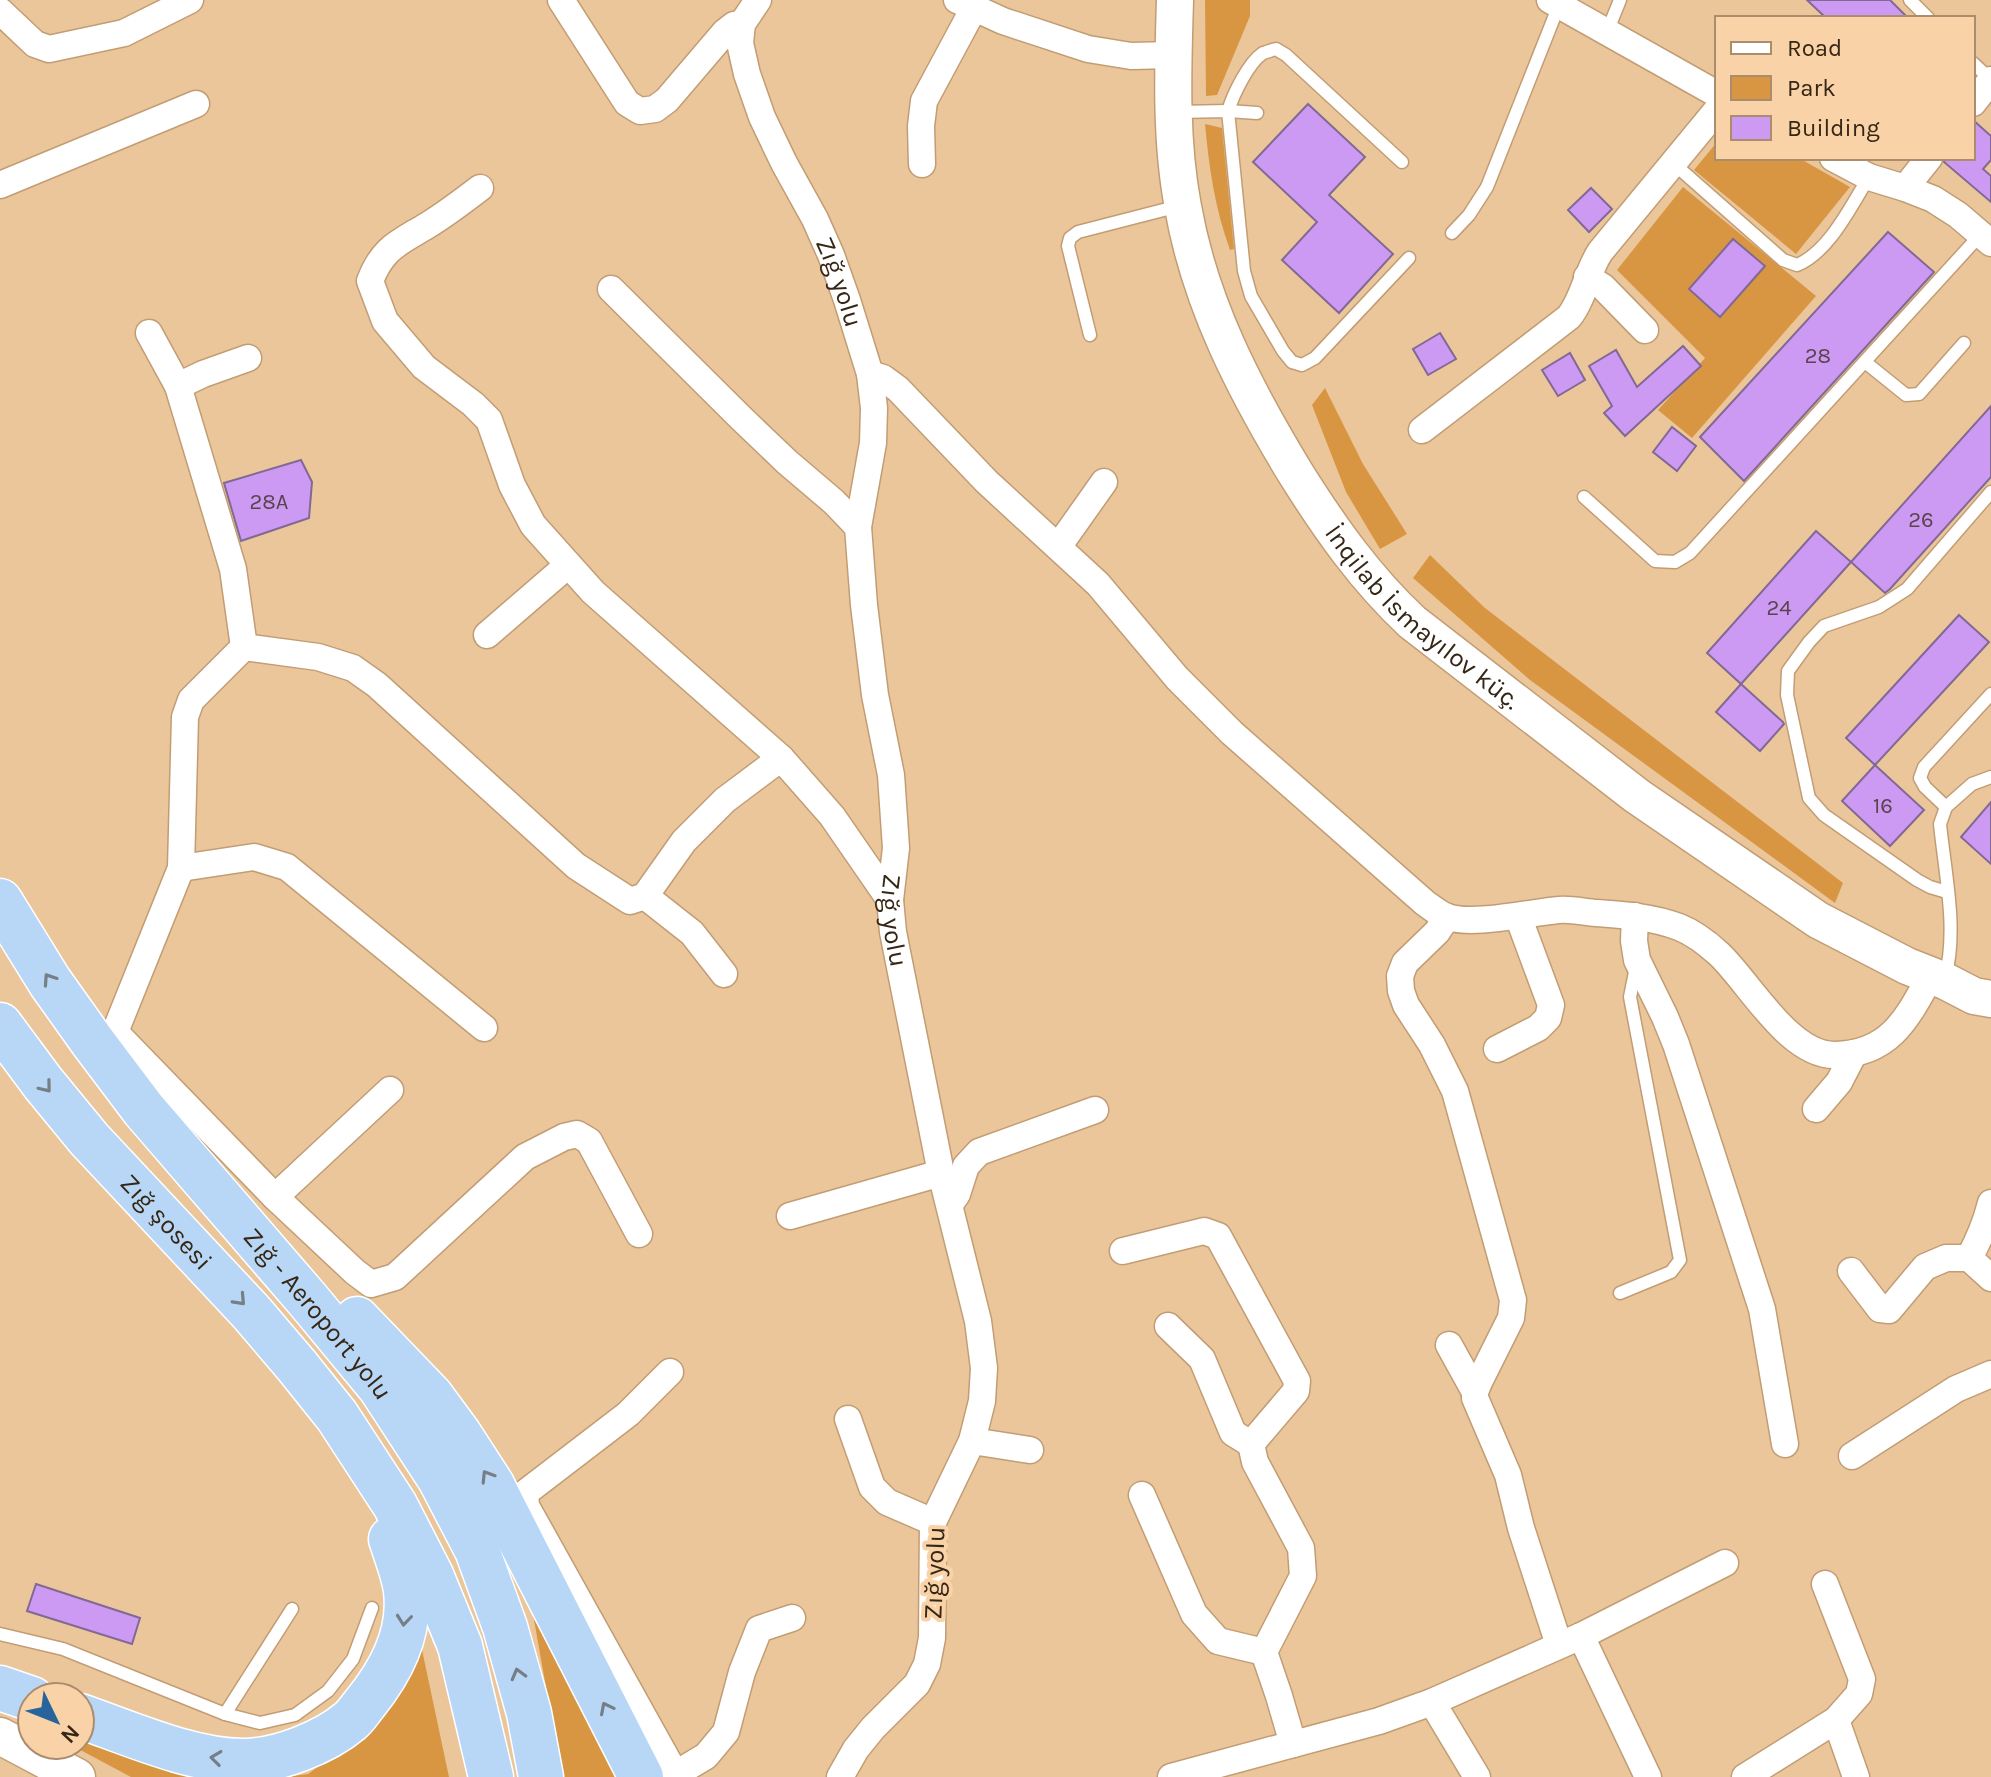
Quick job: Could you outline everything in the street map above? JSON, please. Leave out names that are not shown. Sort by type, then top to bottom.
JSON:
[{"type":"highway","name":"Zığ - Aeroport yolu","points":[[0,901],[50,982],[104,1037],[144,1110],[380,1387],[440,1479],[477,1550],[505,1627],[529,1713],[541,1777]]},
{"type":"highway","name":"Zığ şosesi","points":[[0,1025],[89,1139],[251,1312],[337,1416]]},
{"type":"highway","points":[[144,1110],[431,1396],[492,1485],[666,1776]]},
{"type":"highway","name":"Zığ - Aeroport yolu","points":[[337,1416],[395,1505],[431,1575],[460,1646],[491,1777]]},
{"type":"highway","points":[[96,1721],[194,1755],[244,1761],[284,1755],[321,1739],[351,1721],[380,1685],[398,1650],[404,1628],[406,1591],[384,1515],[337,1416]]},
{"type":"main road","name":"İnqilab İsmayılov küç.","points":[[1175,0],[1173,55],[1182,206],[1200,276],[1234,364],[1270,432],[1339,540],[1364,572],[1412,622],[1637,796],[1818,920],[1907,966],[1974,996],[1991,999]]},
{"type":"main road","points":[[0,1736],[77,1777]]},
{"type":"street","points":[[0,11],[35,44],[49,49],[124,33],[153,8],[190,0]]},
{"type":"street","points":[[561,0],[627,103],[640,111],[655,109],[667,100],[725,32],[734,25],[742,24],[758,0]]},
{"type":"street","points":[[1555,3],[1715,93]]},
{"type":"street","points":[[922,164],[924,101],[966,4],[1003,21],[1099,51],[1131,56],[1173,55]]},
{"type":"street","name":"Zığ yolu","points":[[742,24],[742,56],[762,117],[831,255],[870,374],[874,408],[873,443],[858,527],[875,695],[891,775],[896,848],[890,900],[893,932],[941,1173],[978,1321],[984,1368],[982,1401],[972,1441],[933,1522],[932,1638],[927,1664],[917,1684],[856,1749],[840,1777]]},
{"type":"street","points":[[1975,100],[1991,80]]},
{"type":"street","points":[[0,185],[196,104]]},
{"type":"street","points":[[1422,430],[1569,317],[1576,308],[1600,252],[1715,112]]},
{"type":"street","points":[[1837,160],[1869,177],[1933,199],[1986,239]]},
{"type":"street","points":[[1905,188],[1927,160]]},
{"type":"street","points":[[480,188],[427,226],[396,243],[377,264],[370,281],[385,321],[424,367],[489,420],[512,485],[533,525],[593,592],[781,758],[832,816],[890,900]]},
{"type":"street","points":[[1587,277],[1603,287],[1645,330]]},
{"type":"street","points":[[611,289],[753,430],[858,527]]},
{"type":"street","points":[[149,333],[178,386],[233,569],[244,647]]},
{"type":"street","points":[[178,386],[248,358]]},
{"type":"street","points":[[870,374],[883,378],[898,389],[987,482],[1098,584],[1177,678],[1232,733],[1414,893],[1447,917],[1466,920],[1563,910],[1635,916],[1679,927],[1720,955],[1785,1029],[1812,1050],[1832,1056],[1876,1047],[1910,1014],[1938,978]]},
{"type":"street","points":[[1058,547],[1104,482]]},
{"type":"street","points":[[487,635],[568,565]]},
{"type":"street","points":[[244,647],[318,657],[353,668],[377,685],[576,866],[630,901],[645,896],[684,841],[725,800],[781,758]]},
{"type":"street","points":[[244,647],[191,700],[185,717],[181,868],[104,1037],[371,1284],[395,1277],[525,1157],[564,1137],[577,1134],[589,1141],[639,1234]]},
{"type":"street","points":[[181,868],[254,857],[287,867],[484,1028]]},
{"type":"street","points":[[645,896],[692,933],[724,974]]},
{"type":"street","points":[[1497,1049],[1538,1028],[1548,1018],[1551,1005],[1518,916]]},
{"type":"street","points":[[1635,916],[1637,960],[1676,1044],[1762,1309],[1785,1444]]},
{"type":"street","points":[[1447,917],[1437,932],[1405,963],[1400,976],[1406,1005],[1432,1045],[1455,1091],[1513,1300],[1511,1318],[1475,1392],[1475,1398],[1508,1475],[1521,1528],[1570,1640],[1648,1777]]},
{"type":"street","points":[[1816,1109],[1839,1082],[1854,1053]]},
{"type":"street","points":[[275,1197],[390,1090]]},
{"type":"street","points":[[950,1204],[957,1194],[966,1166],[979,1152],[1095,1110]]},
{"type":"street","points":[[790,1216],[941,1173]]},
{"type":"street","points":[[1969,1258],[1982,1232],[1991,1203]]},
{"type":"street","points":[[1123,1251],[1204,1231],[1218,1236],[1297,1381],[1296,1391],[1251,1444]]},
{"type":"street","points":[[1851,1271],[1880,1309],[1889,1310],[1925,1267],[1946,1258],[1969,1258],[1991,1278]]},
{"type":"street","points":[[1168,1326],[1202,1359],[1233,1433],[1251,1444],[1255,1462],[1301,1548],[1303,1576],[1264,1652],[1293,1744]]},
{"type":"street","points":[[1449,1345],[1475,1392]]},
{"type":"street","points":[[670,1372],[628,1414],[525,1493],[526,1506],[666,1776],[706,1756],[726,1732],[742,1672],[759,1629],[792,1618]]},
{"type":"street","points":[[1852,1456],[1956,1389],[1991,1374]]},
{"type":"street","points":[[848,1419],[872,1487],[887,1502],[933,1522]]},
{"type":"street","points":[[972,1441],[1030,1450]]},
{"type":"street","points":[[1142,1495],[1194,1614],[1218,1641],[1264,1652]]},
{"type":"street","points":[[1171,1777],[1379,1721],[1432,1702],[1570,1640],[1725,1563]]},
{"type":"street","points":[[1745,1777],[1836,1720],[1859,1694],[1862,1679],[1825,1584]]},
{"type":"street","points":[[1432,1702],[1477,1777]]},
{"type":"street","points":[[1836,1720],[1856,1777]]},
{"type":"lane","points":[[1607,32],[1620,0]]},
{"type":"lane","points":[[1910,0],[1926,16]]},
{"type":"lane","points":[[1452,233],[1469,215],[1487,187],[1555,3]]},
{"type":"lane","points":[[1402,162],[1276,49],[1263,53],[1250,68],[1234,94],[1228,111],[1244,271],[1251,296],[1292,362],[1302,365],[1315,358],[1409,258]]},
{"type":"lane","points":[[1975,65],[1991,80]]},
{"type":"lane","points":[[1175,112],[1257,113]]},
{"type":"lane","points":[[1673,163],[1783,260],[1797,265],[1807,261],[1835,232],[1869,177]]},
{"type":"lane","points":[[1090,335],[1068,246],[1070,238],[1078,232],[1182,206]]},
{"type":"lane","points":[[1584,497],[1655,561],[1675,562],[1690,553],[1865,362],[1986,239]]},
{"type":"lane","points":[[1865,362],[1906,395],[1919,394],[1964,343]]},
{"type":"lane","points":[[1947,892],[1917,880],[1824,815],[1809,798],[1787,695],[1788,671],[1824,626],[1879,607],[1907,589],[1991,492]]},
{"type":"lane","points":[[1946,807],[1920,778],[1924,767],[1991,694]]},
{"type":"lane","points":[[1938,978],[1949,962],[1952,940],[1940,824],[1946,807],[1972,784],[1991,777]]},
{"type":"lane","points":[[1620,1293],[1671,1272],[1680,1260],[1630,997],[1637,960]]},
{"type":"lane","points":[[0,1634],[63,1649],[225,1714],[260,1723],[295,1715],[328,1691],[353,1659],[372,1608]]},
{"type":"lane","points":[[225,1714],[292,1609]]},
{"type":"green space","points":[[1205,0],[1250,0],[1250,16],[1217,95],[1206,96]]},
{"type":"green space","points":[[1205,124],[1222,128],[1234,249],[1230,250],[1213,188]]},
{"type":"green space","points":[[1715,144],[1715,160],[1803,160],[1850,187],[1796,254],[1694,170]]},
{"type":"green space","points":[[1683,187],[1816,296],[1692,438],[1658,410],[1705,358],[1617,270]]},
{"type":"green space","points":[[1325,388],[1363,464],[1407,534],[1380,549],[1346,492],[1312,405]]},
{"type":"green space","points":[[1430,555],[1485,608],[1843,883],[1835,903],[1530,680],[1413,578]]},
{"type":"green space","points":[[526,1575],[622,1777],[562,1777]]},
{"type":"green space","points":[[421,1645],[449,1777],[286,1777],[308,1774],[372,1728]]},
{"type":"green space","points":[[96,1744],[191,1777],[131,1777],[96,1758]]},
{"type":"building","points":[[1807,0],[1890,0],[1906,16],[1824,16]]},
{"type":"building","points":[[1308,104],[1365,157],[1329,195],[1393,254],[1339,313],[1282,260],[1317,222],[1253,162]]},
{"type":"building","points":[[1975,122],[1991,136],[1991,160],[1983,169],[1991,176],[1991,202],[1944,162],[1975,160]]},
{"type":"building","points":[[1591,188],[1612,209],[1589,232],[1568,210]]},
{"type":"building","points":[[1888,232],[1934,272],[1744,481],[1700,437]]},
{"type":"building","points":[[1733,239],[1765,266],[1720,317],[1689,289]]},
{"type":"building","points":[[1440,333],[1456,359],[1428,375],[1413,349]]},
{"type":"building","points":[[1683,346],[1701,366],[1625,436],[1604,413],[1612,406],[1589,366],[1616,350],[1637,387]]},
{"type":"building","points":[[1570,353],[1585,380],[1558,396],[1542,370]]},
{"type":"building","points":[[1991,406],[1991,477],[1885,593],[1851,562]]},
{"type":"building","points":[[1672,427],[1696,446],[1677,471],[1653,452]]},
{"type":"building","points":[[301,460],[312,482],[309,518],[241,541],[224,483]]},
{"type":"building","points":[[1816,531],[1851,562],[1741,684],[1707,653]]},
{"type":"building","points":[[1959,615],[1989,642],[1875,765],[1846,738]]},
{"type":"building","points":[[1741,684],[1784,724],[1760,751],[1716,712]]},
{"type":"building","points":[[1875,765],[1924,810],[1890,846],[1842,801]]},
{"type":"building","points":[[1991,802],[1991,864],[1961,837]]},
{"type":"building","points":[[36,1584],[140,1618],[132,1644],[27,1611]]}]
